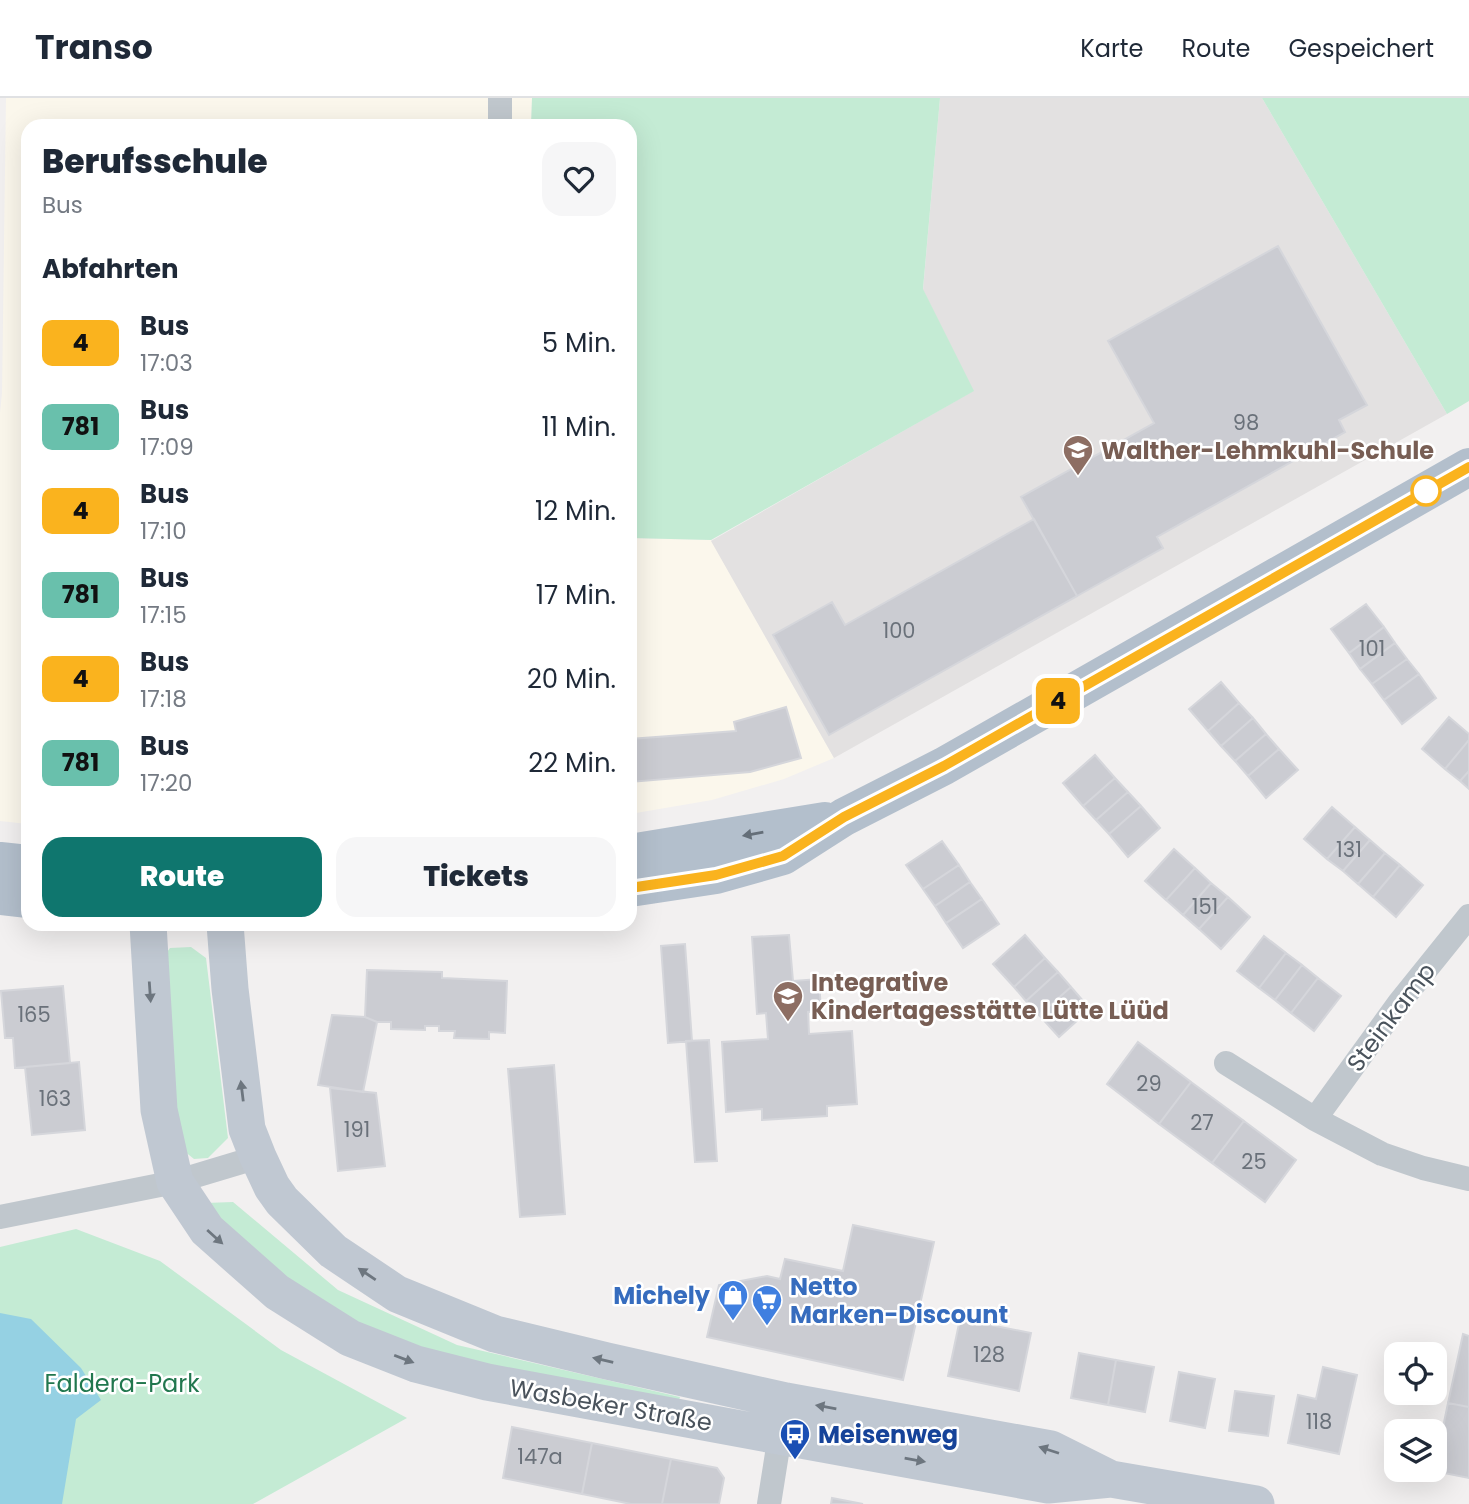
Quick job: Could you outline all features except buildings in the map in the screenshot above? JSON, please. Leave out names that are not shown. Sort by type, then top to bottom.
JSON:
[{"type":"main road","points":[[637,887],[716,875],[783,856],[844,817],[944,766],[1469,467]]},
{"type":"main road","points":[[637,852],[844,817]]},
{"type":"main road","points":[[0,861],[21,863]]},
{"type":"main road","points":[[0,896],[21,898]]},
{"type":"street","points":[[500,98],[500,119]]},
{"type":"street","name":"Steinkamp","points":[[1315,1119],[1399,1003],[1469,916]]},
{"type":"street","name":"Wasbeker Straße","points":[[148,931],[159,1110],[175,1182],[206,1230],[277,1292],[350,1338],[416,1364],[487,1382],[779,1436],[1048,1485],[1111,1479],[1256,1504]]},
{"type":"street","name":"Wasbeker Straße","points":[[226,931],[247,1129],[272,1187],[282,1201],[333,1251],[397,1294],[495,1334],[786,1401],[1051,1449],[1111,1479]]},
{"type":"street","points":[[1226,1063],[1315,1119],[1382,1154],[1423,1168],[1469,1179]]},
{"type":"street","points":[[0,1217],[175,1182],[258,1157]]},
{"type":"street","points":[[769,1504],[786,1401]]},
{"type":"shaded area","points":[[6,98],[532,98],[531,119],[21,119],[21,823],[0,821]]},
{"type":"shaded area","name":"Walther-Lehmkuhl-Schule","points":[[940,98],[1262,98],[1447,414],[834,758],[711,541],[973,391],[923,290]]},
{"type":"shaded area","points":[[637,538],[711,540],[834,758],[784,779],[712,800],[637,813]]},
{"type":"green space","points":[[532,98],[940,98],[923,289],[974,391],[711,540],[637,538],[637,119],[531,119]]},
{"type":"green space","points":[[1262,98],[1469,98],[1469,401],[1447,414]]},
{"type":"green space","points":[[191,947],[206,958],[228,1138],[208,1158],[194,1159],[184,1151],[170,1077],[162,959],[170,948]]},
{"type":"green space","points":[[233,1202],[338,1290],[457,1345],[680,1397],[677,1406],[450,1361],[367,1335],[296,1293],[205,1203]]},
{"type":"green space","name":"Faldera-Park","points":[[76,1229],[160,1261],[281,1350],[407,1418],[253,1504],[0,1504],[0,1247]]},
{"type":"water","points":[[0,1313],[31,1319],[81,1368],[101,1400],[76,1419],[62,1504],[0,1504]]},
{"type":"bus line","name":"4","points":[[637,887],[716,875],[783,856],[844,817],[944,766],[1469,467]]},
{"type":"place","name":"Walther-Lehmkuhl-Schule","points":[[1078,477]]},
{"type":"place","name":"Integrative Kindertagesstätte Lütte Lüüd","points":[[788,1023]]},
{"type":"place","name":"Michely","points":[[733,1322]]},
{"type":"place","name":"Netto Marken-Discount","points":[[767,1327]]},
{"type":"place","name":"Meisenweg","points":[[795,1461]]}]
